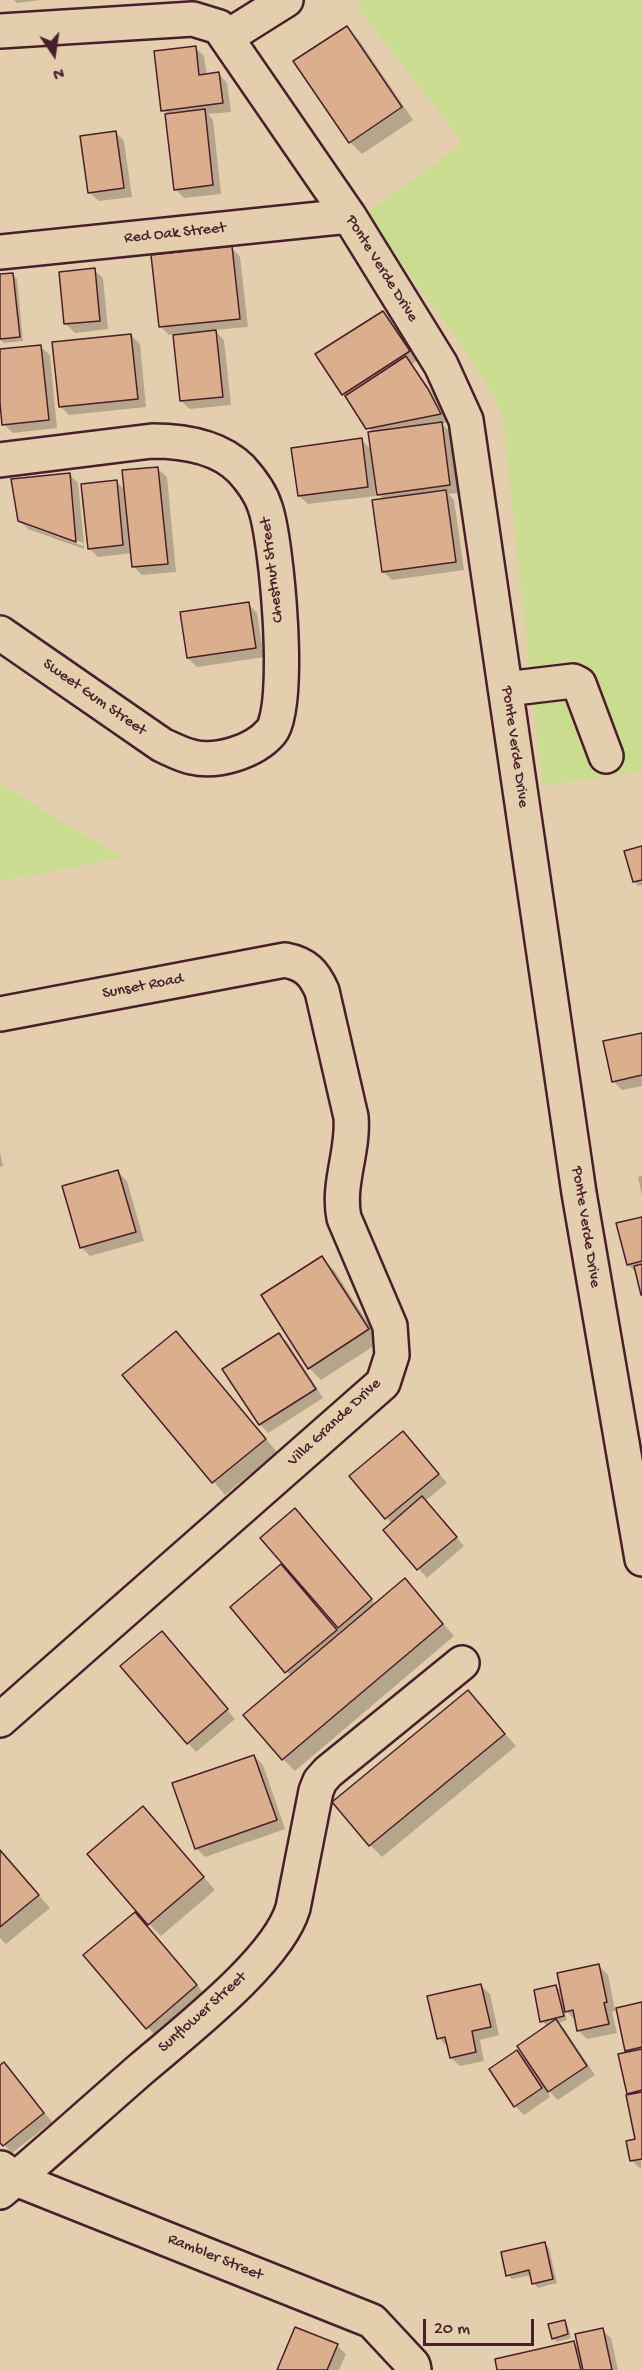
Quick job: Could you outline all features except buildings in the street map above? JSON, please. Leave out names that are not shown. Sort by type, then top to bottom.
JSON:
[{"type":"street","points":[[226,37],[286,0]]},
{"type":"street","points":[[0,31],[192,9]]},
{"type":"street","name":"Ponte Verde Drive","points":[[192,9],[219,27],[349,216],[441,365],[466,420],[579,1193],[640,1538]]},
{"type":"street","name":"Red Oak Street","points":[[0,252],[349,216]]},
{"type":"street","name":"Chestnut Street","points":[[0,460],[152,441],[171,441],[202,446],[224,456],[240,468],[251,482],[265,507],[280,604],[281,700],[277,722],[272,732],[261,741],[239,753],[215,757],[192,757]]},
{"type":"street","name":"Sweet Gum Street","points":[[0,633],[162,745],[192,757]]},
{"type":"street","points":[[506,689],[573,681],[579,684],[606,756]]},
{"type":"street","name":"Sunset Road","points":[[0,1014],[285,960]]},
{"type":"street","name":"Villa Grande Drive","points":[[0,1720],[383,1383],[392,1355],[390,1326],[344,1218],[341,1204],[352,1134],[351,1117],[333,1037],[322,991],[315,976],[305,966],[285,960]]},
{"type":"street","name":"Sunflower Street","points":[[5,2180],[234,1988],[280,1937],[294,1908],[316,1791],[320,1781],[328,1772],[462,1663]]},
{"type":"street","name":"Rambler Street","points":[[5,2180],[372,2321],[413,2365],[414,2370]]},
{"type":"green space","points":[[361,0],[642,0],[642,772],[542,786],[503,418],[495,397],[459,342],[366,214],[463,143],[359,9]]},
{"type":"green space","points":[[0,784],[123,858],[0,881]]}]
